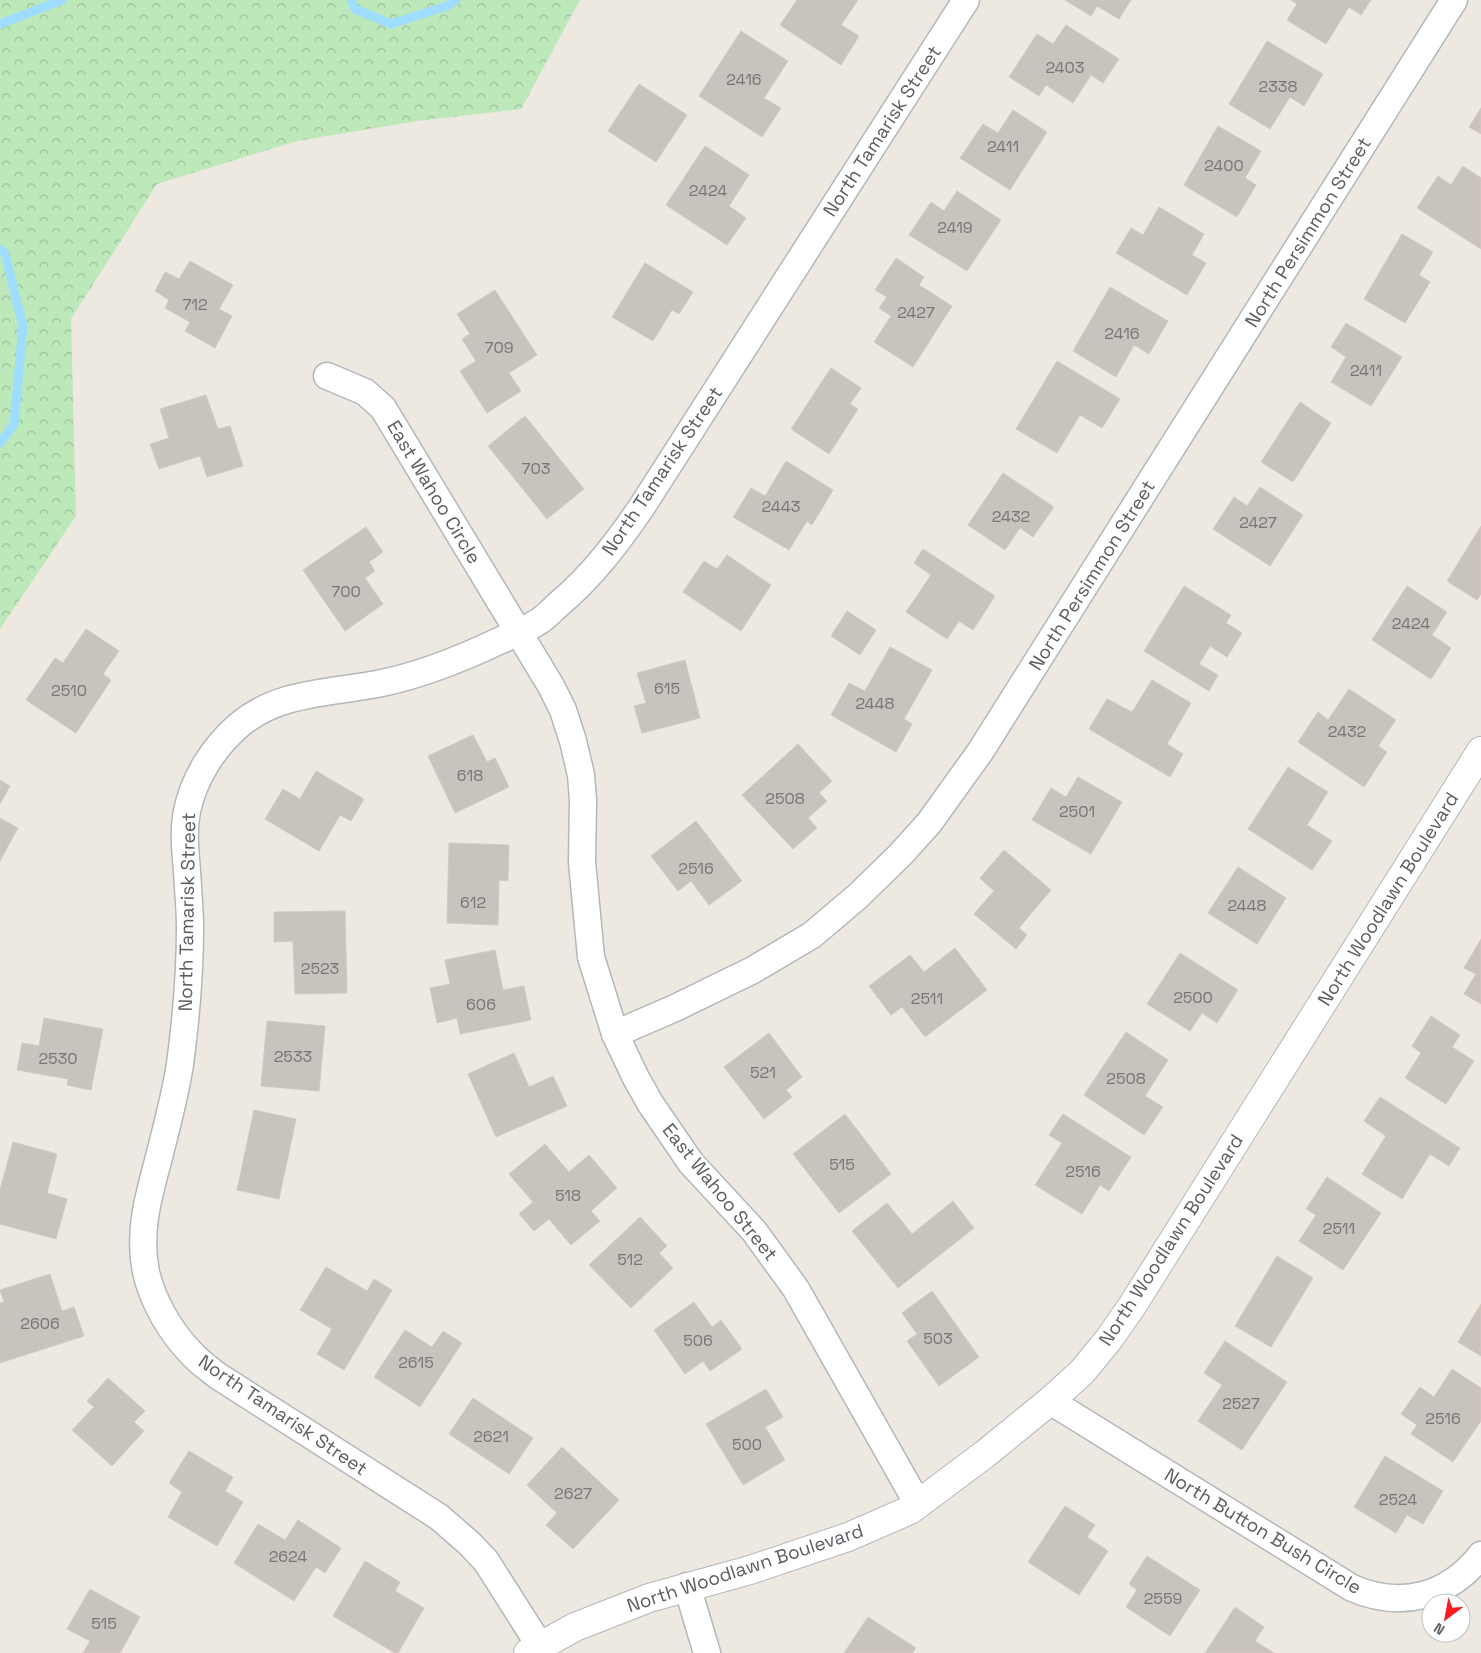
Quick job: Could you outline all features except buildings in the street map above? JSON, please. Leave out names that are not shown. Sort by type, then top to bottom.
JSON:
[{"type":"street","name":"North Tamarisk Street","points":[[534,1649],[486,1560],[470,1544],[445,1522],[218,1376],[192,1354],[171,1329],[159,1310],[146,1272],[143,1252],[143,1229],[145,1209],[172,1107],[180,1065],[190,949],[189,890],[185,846],[186,813],[204,767],[226,738],[240,724],[256,713],[274,703],[293,697],[379,683],[412,675],[469,655],[542,619],[577,589],[614,548],[966,0]]},
{"type":"street","name":"North Persimmon Street","points":[[616,1034],[753,970],[812,935],[873,882],[929,823],[980,752],[1454,0]]},
{"type":"street","name":"East Wahoo Circle","points":[[327,376],[365,392],[383,408],[518,632]]},
{"type":"street","name":"East Wahoo Street","points":[[518,632],[551,686],[563,710],[576,750],[583,800],[582,862],[591,957],[616,1034],[636,1078],[650,1103],[691,1163],[754,1231],[796,1289],[918,1504]]},
{"type":"street","name":"North Woodlawn Boulevard","points":[[534,1649],[575,1627],[649,1598],[750,1570],[848,1537],[910,1510],[985,1454],[1082,1372],[1109,1339],[1132,1306],[1481,751]]},
{"type":"street","name":"North Button Bush Circle","points":[[1050,1401],[1352,1588],[1365,1593],[1397,1599],[1412,1598],[1432,1592],[1460,1578],[1481,1555]]},
{"type":"street","points":[[687,1586],[708,1653]]},
{"type":"green space","points":[[0,0],[580,0],[521,109],[417,121],[297,141],[157,184],[71,319],[76,516],[0,629]]},
{"type":"waterway","points":[[0,24],[62,0]]},
{"type":"waterway","points":[[351,0],[355,9],[391,24],[447,6],[456,0]]},
{"type":"waterway","points":[[0,249],[5,254],[23,326],[14,424],[0,443]]}]
